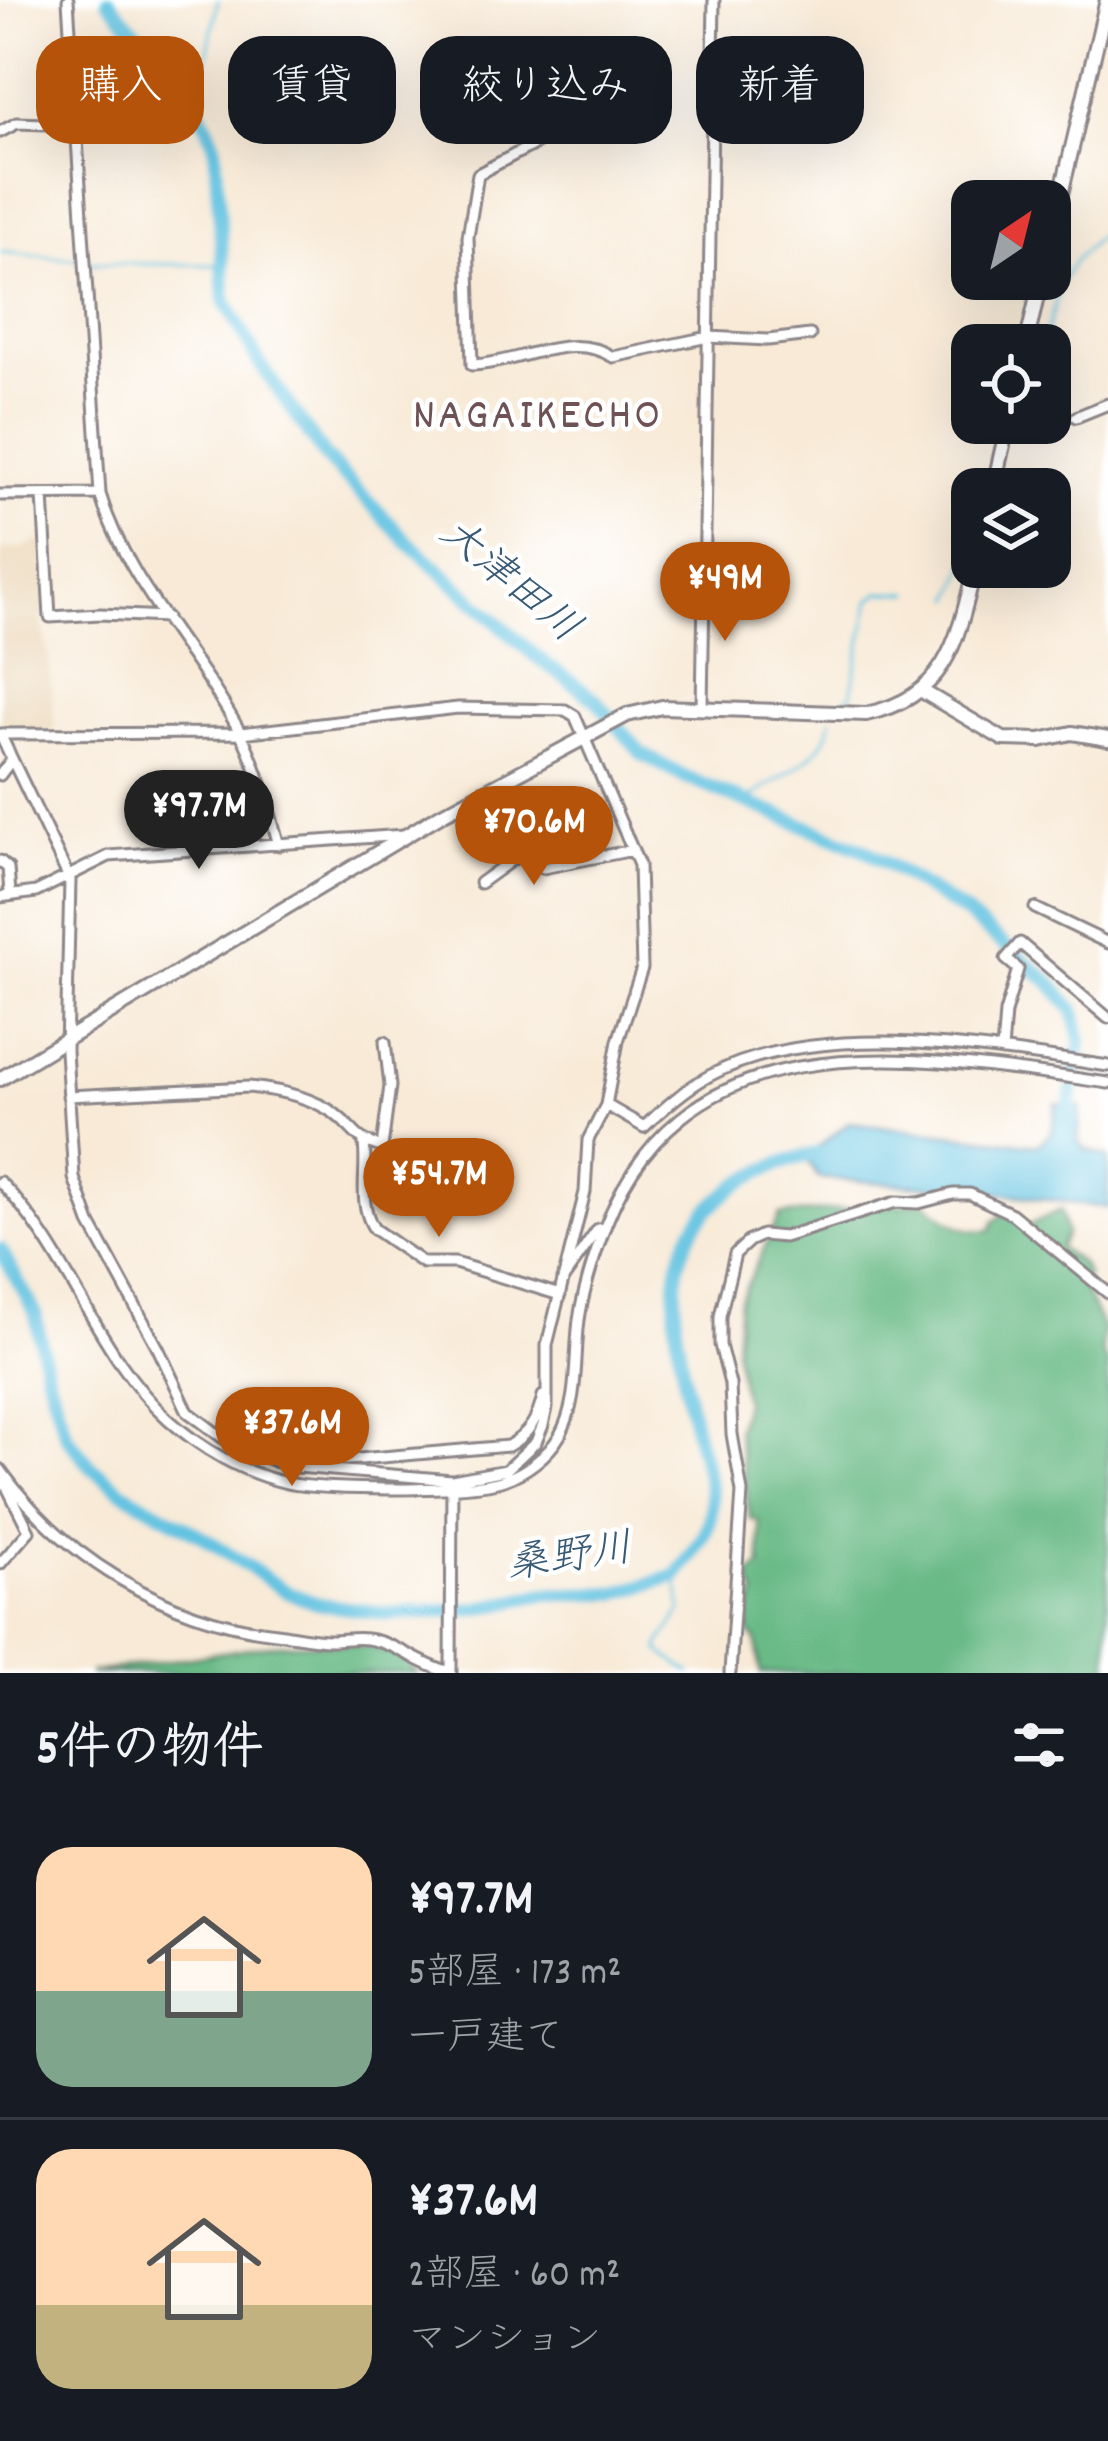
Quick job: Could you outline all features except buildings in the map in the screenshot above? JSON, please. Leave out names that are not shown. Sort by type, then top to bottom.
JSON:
[{"type":"main road","points":[[1064,180],[1106,0]]},
{"type":"main road","points":[[0,1079],[405,836],[627,715],[646,708],[866,714],[888,710],[922,691],[950,656],[969,588]]},
{"type":"main road","points":[[922,691],[1003,739],[1040,740],[1072,733],[1108,739]]},
{"type":"street","points":[[68,0],[70,36]]},
{"type":"street","points":[[702,708],[714,0]]},
{"type":"street","points":[[0,132],[17,123],[36,124]]},
{"type":"street","points":[[76,144],[100,494],[106,516],[241,733],[280,844]]},
{"type":"street","points":[[537,144],[478,174],[468,237],[472,364],[578,347],[596,348],[613,357],[708,337],[768,340],[810,335]]},
{"type":"street","points":[[1076,417],[1108,404]]},
{"type":"street","points":[[0,495],[100,494]]},
{"type":"street","points":[[43,496],[50,617],[166,617]]},
{"type":"street","points":[[458,708],[565,710],[575,716],[639,865],[644,952],[606,1105],[588,1140],[585,1192],[547,1346],[543,1425],[521,1459],[506,1469],[452,1486],[297,1467],[224,1438],[188,1412],[80,1197],[72,1163],[68,1096],[67,874],[0,734],[241,733],[458,708]]},
{"type":"street","points":[[0,775],[12,759]]},
{"type":"street","points":[[497,784],[517,808],[538,862],[548,870],[633,850]]},
{"type":"street","points":[[0,861],[8,868],[5,895],[36,892],[109,856],[405,836]]},
{"type":"street","points":[[480,883],[531,846]]},
{"type":"street","points":[[1035,908],[1108,944]]},
{"type":"street","points":[[1002,1051],[1005,1012],[1018,970],[1007,958],[1018,945],[1108,1018]]},
{"type":"street","points":[[68,1096],[249,1087],[272,1090],[324,1107],[364,1144],[384,1144],[390,1086],[385,1042]]},
{"type":"street","points":[[606,1105],[644,1127],[682,1093],[710,1076],[793,1049],[912,1043],[1108,1066]]},
{"type":"street","points":[[0,1183],[43,1233],[146,1396],[191,1438],[253,1472],[287,1483],[327,1488],[476,1486],[504,1480],[530,1467],[559,1438],[573,1395],[585,1283],[604,1227],[632,1171],[650,1148],[680,1118],[718,1092],[785,1068],[849,1061],[1020,1069],[1108,1083]]},
{"type":"street","points":[[364,1144],[362,1180],[368,1221],[387,1239],[423,1263],[455,1263],[560,1295]]},
{"type":"street","points":[[730,1673],[742,1492],[720,1316],[735,1254],[748,1240],[762,1235],[784,1237],[896,1202],[970,1194],[1012,1214],[1108,1293]]},
{"type":"street","points":[[563,1279],[604,1227]]},
{"type":"street","points":[[297,1467],[320,1460],[508,1446],[537,1418],[546,1387]]},
{"type":"street","points":[[2,1472],[30,1507],[68,1542],[134,1587],[181,1609],[273,1633],[326,1640],[369,1639],[451,1673],[452,1486]]},
{"type":"street","points":[[0,1564],[29,1532],[2,1472]]},
{"type":"shaded area","points":[[43,539],[49,616],[41,616],[55,731],[6,732],[0,729],[0,549],[19,549]]},
{"type":"green space","points":[[926,1202],[956,1224],[981,1231],[991,1230],[1005,1212],[1025,1227],[1061,1210],[1066,1234],[1059,1248],[1081,1263],[1087,1275],[1083,1288],[1103,1328],[1102,1353],[1108,1364],[1108,1673],[761,1673],[756,1640],[748,1632],[748,1614],[756,1595],[748,1576],[761,1566],[759,1522],[750,1518],[737,1429],[744,1402],[735,1352],[739,1301],[780,1215]]},
{"type":"green space","points":[[322,1643],[386,1651],[418,1673],[89,1673],[276,1644]]},
{"type":"water","points":[[1056,1104],[1081,1107],[1078,1141],[1085,1149],[1108,1157],[1108,1208],[970,1189],[818,1178],[806,1157],[849,1122],[1038,1145],[1052,1132]]},
{"type":"waterway","name":"大津田川","points":[[108,0],[184,88],[208,127],[215,147],[225,300],[258,361],[326,458],[408,542],[534,655],[595,699],[642,754],[684,777],[865,850],[966,914],[1049,981],[1074,1010],[1081,1041],[1067,1123]]},
{"type":"waterway","points":[[204,71],[218,0]]},
{"type":"waterway","points":[[204,91],[204,98]]},
{"type":"waterway","points":[[1049,324],[1062,280],[1108,227]]},
{"type":"waterway","points":[[0,252],[81,260]]},
{"type":"waterway","points":[[91,263],[221,265]]},
{"type":"waterway","points":[[992,468],[995,455]]},
{"type":"waterway","points":[[953,599],[957,588]]},
{"type":"waterway","points":[[841,705],[851,694],[870,600],[881,592],[911,593]]},
{"type":"waterway","points":[[747,801],[810,757],[827,734],[831,719]]},
{"type":"waterway","name":"桑野川","points":[[0,1249],[35,1312],[46,1371],[66,1435],[91,1467],[125,1493],[287,1592],[316,1603],[388,1614],[476,1609],[544,1594],[617,1593],[676,1576],[710,1520],[710,1491],[677,1332],[675,1293],[683,1249],[710,1208],[729,1191],[774,1166],[823,1153]]},
{"type":"waterway","points":[[676,1576],[682,1610],[660,1652],[691,1673]]},
{"type":"district","name":"NAGAIKECHO","points":[[538,418]]}]
